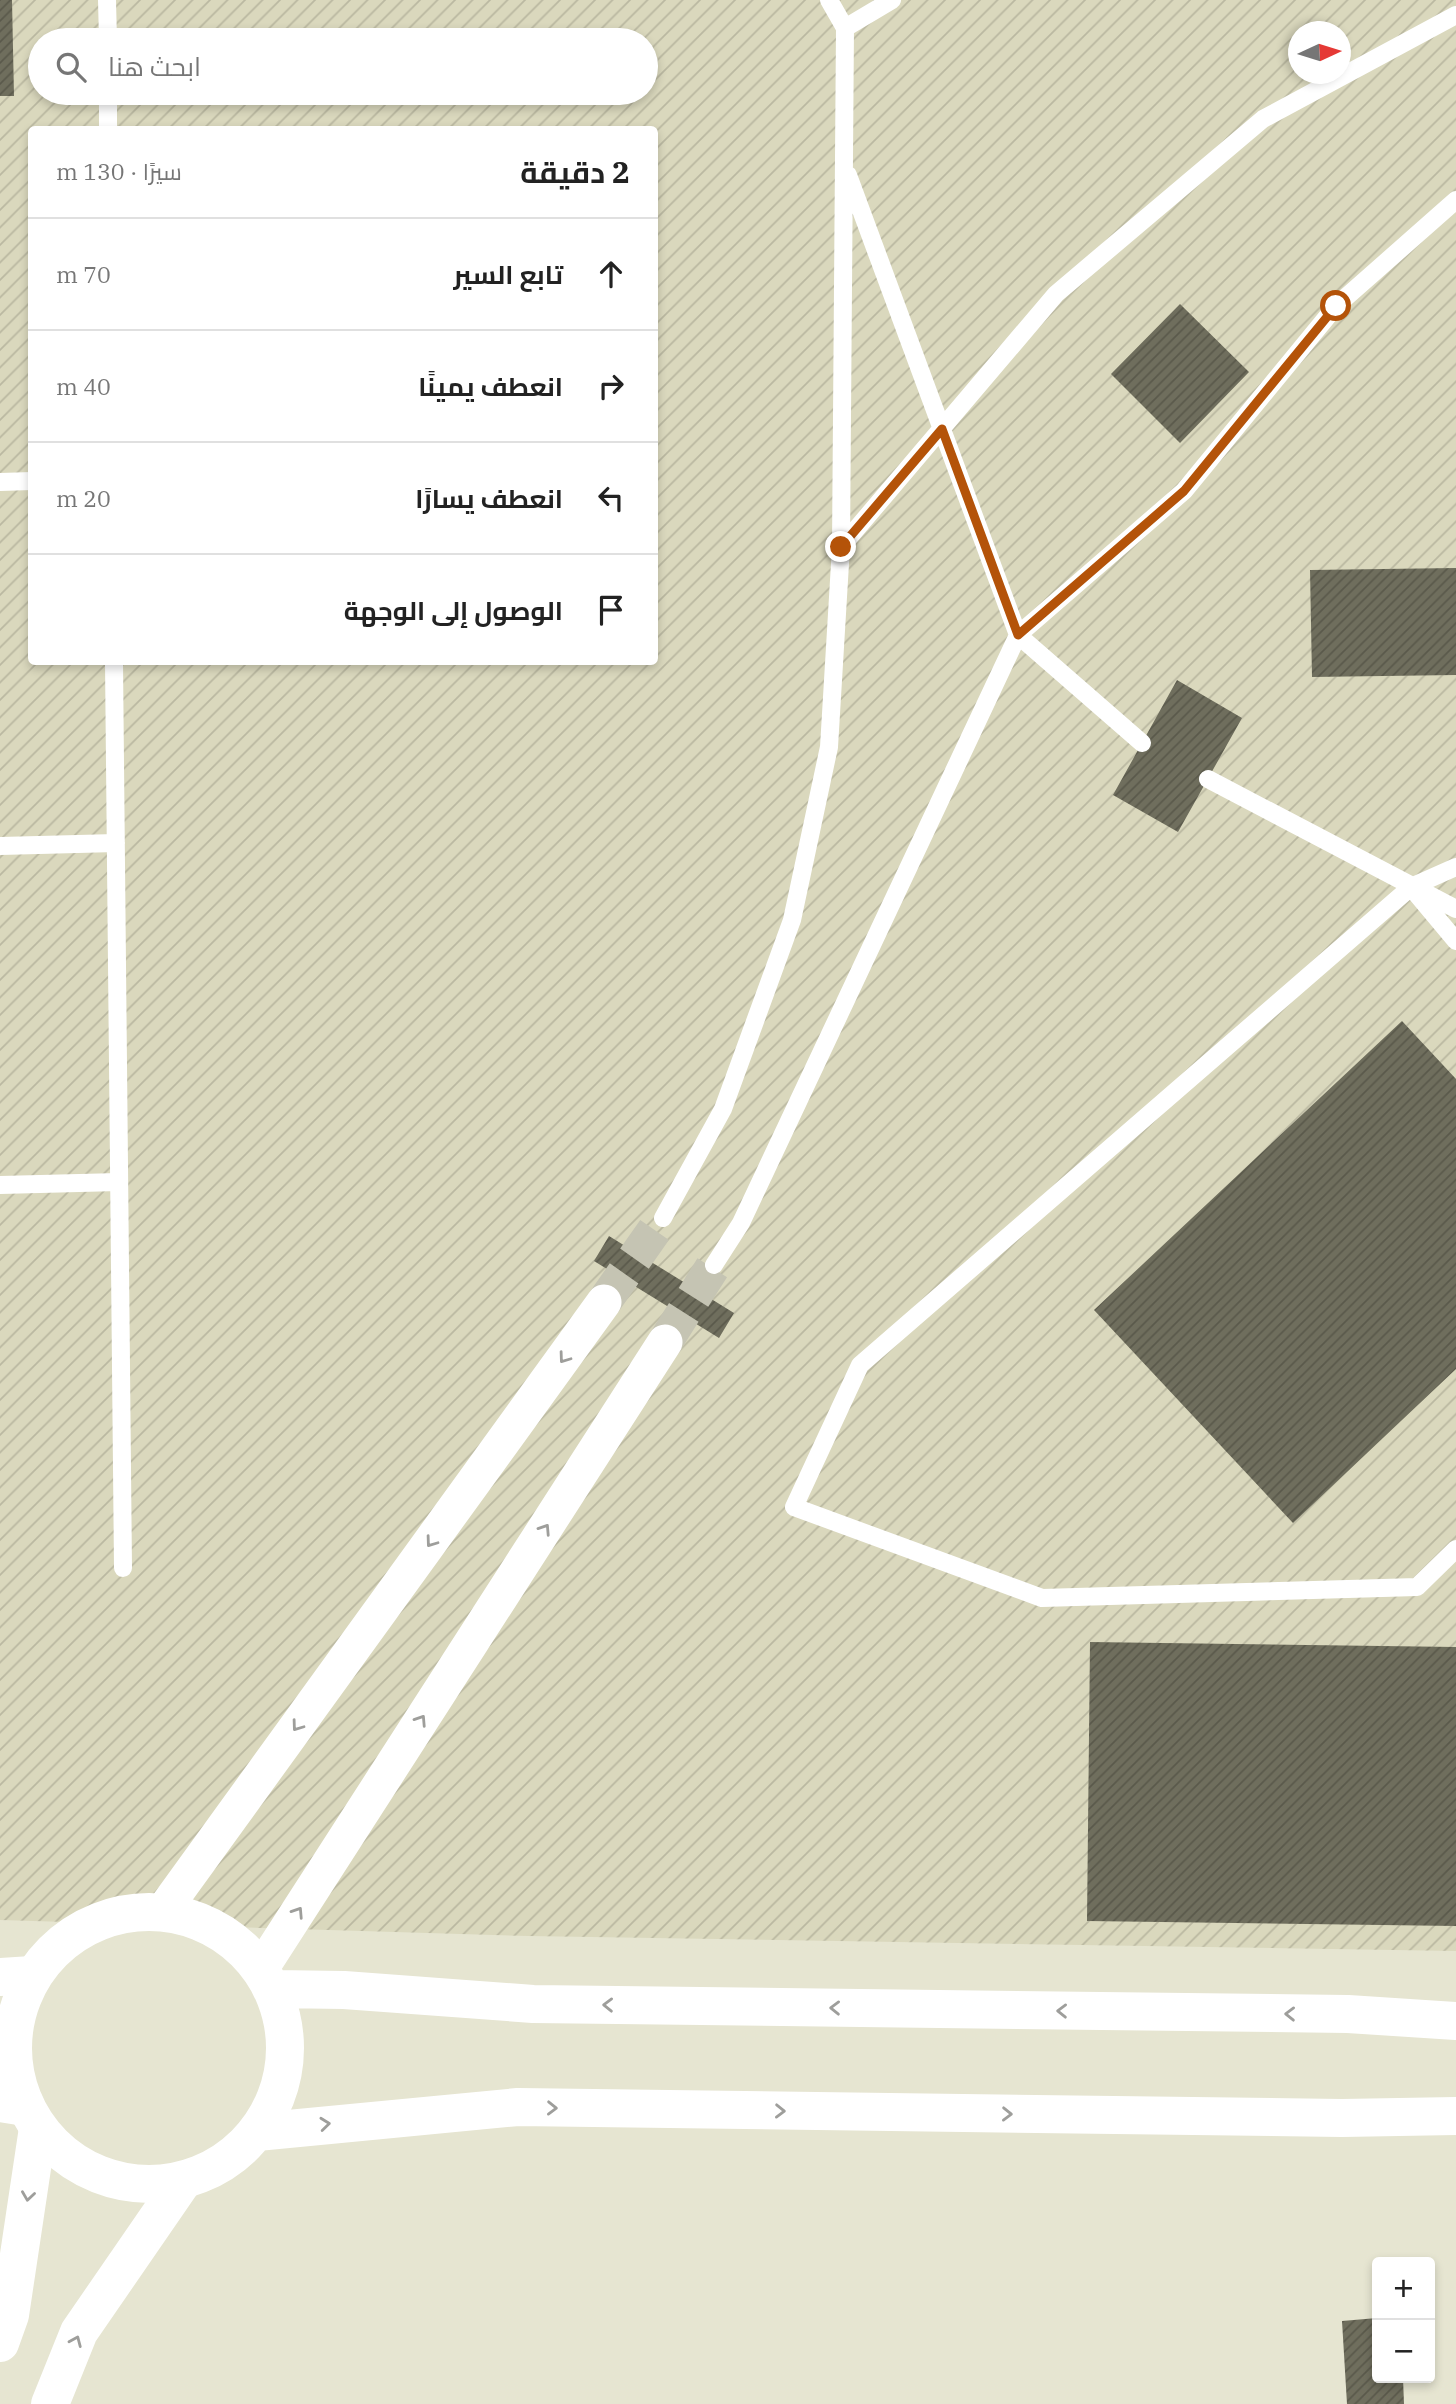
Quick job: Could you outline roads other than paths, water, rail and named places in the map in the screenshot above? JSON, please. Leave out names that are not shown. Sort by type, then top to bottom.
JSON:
[{"type":"main road","points":[[0,2343],[10,2315],[21,2113],[13,2063],[16,1976],[88,1924],[125,1912],[163,1911],[201,1920],[234,1941],[268,1979],[286,2051],[278,2094],[257,2132],[226,2161],[183,2181],[143,2185],[103,2177],[66,2158],[21,2113]]},
{"type":"main road","points":[[268,1979],[344,1990],[533,2004],[1348,2014],[1456,2021]]},
{"type":"main road","points":[[1348,2014],[1456,2007]]},
{"type":"main road","points":[[257,2132],[518,2107],[1342,2118],[1456,2116]]},
{"type":"main road","points":[[1342,2118],[1456,2133]]},
{"type":"main road","points":[[50,2404],[79,2332],[183,2181]]},
{"type":"street","points":[[163,1911],[604,1303]]},
{"type":"street","points":[[268,1979],[665,1342]]},
{"type":"lane","points":[[107,0],[107,28]]},
{"type":"lane","points":[[663,1218],[723,1109],[792,920],[829,747],[841,547],[845,28],[829,0]]},
{"type":"lane","points":[[845,28],[892,0]]},
{"type":"lane","points":[[841,547],[1056,294],[1263,119],[1456,15]]},
{"type":"lane","points":[[108,105],[108,126]]},
{"type":"lane","points":[[844,164],[1018,635],[1142,743]]},
{"type":"lane","points":[[714,1265],[741,1223],[1018,635],[1184,491],[1336,306],[1456,200]]},
{"type":"lane","points":[[0,482],[28,481]]},
{"type":"lane","points":[[114,665],[123,1568]]},
{"type":"lane","points":[[1208,779],[1456,909]]},
{"type":"lane","points":[[0,846],[116,843]]},
{"type":"lane","points":[[1456,867],[1411,887],[860,1365],[794,1507],[1042,1598],[1417,1587],[1456,1549]]},
{"type":"lane","points":[[1411,887],[1456,941]]},
{"type":"lane","points":[[0,1185],[119,1182]]},
{"type":"tunnel","points":[[604,1302],[663,1218]]},
{"type":"tunnel","points":[[665,1342],[714,1265]]}]
